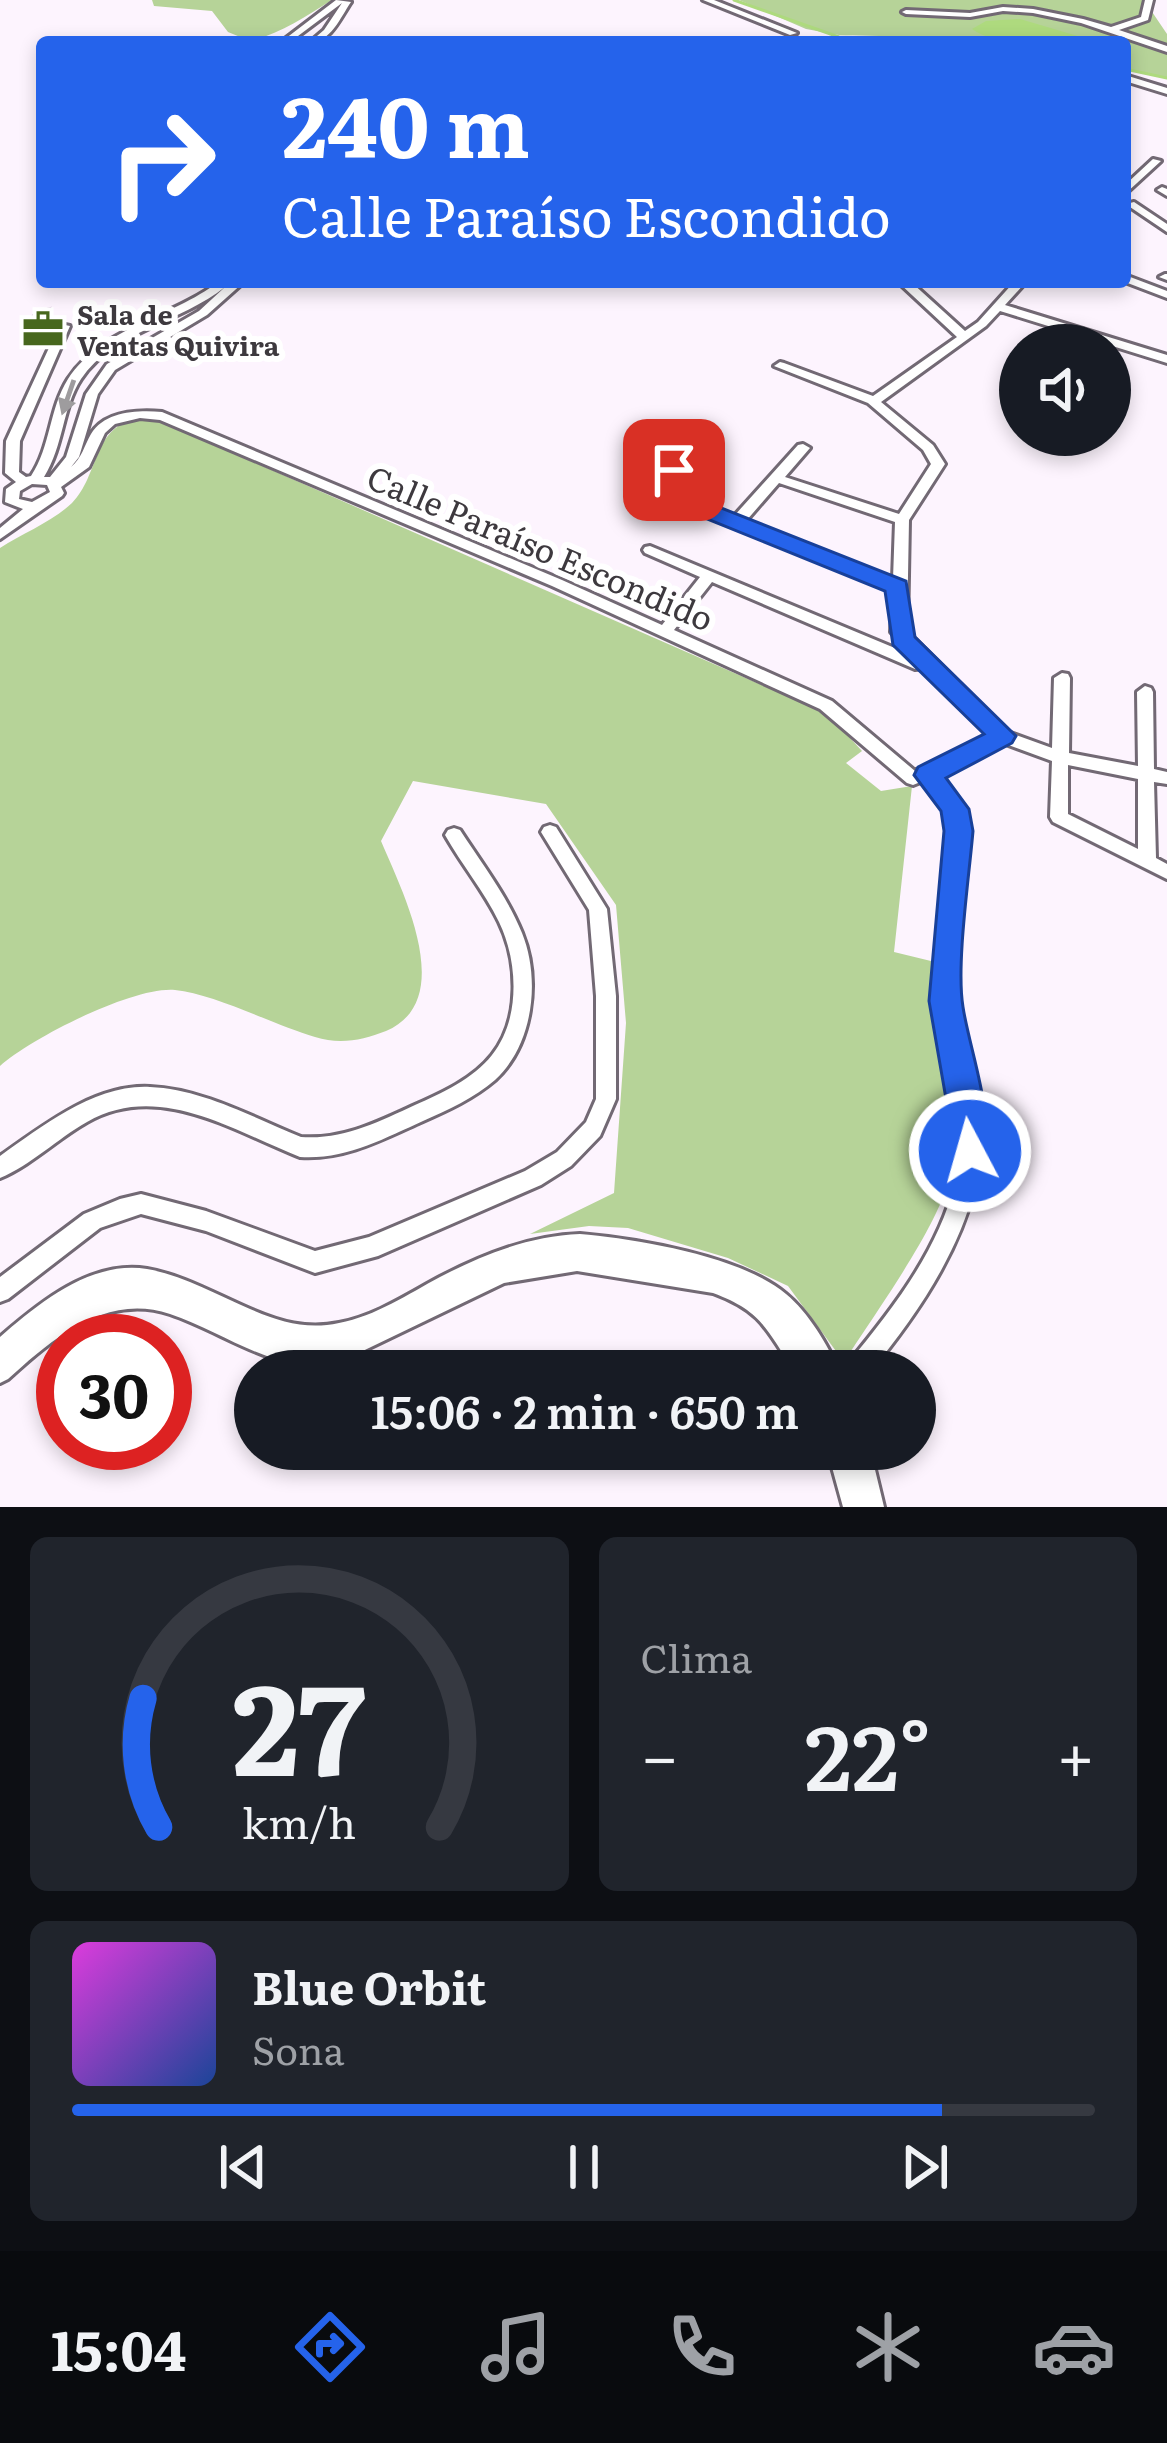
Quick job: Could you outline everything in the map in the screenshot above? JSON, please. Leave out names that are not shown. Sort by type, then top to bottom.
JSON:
[{"type":"street","points":[[293,36],[341,0]]},
{"type":"street","points":[[319,36],[350,0]]},
{"type":"street","points":[[706,0],[793,33]]},
{"type":"street","points":[[1109,31],[1148,16],[1149,0]]},
{"type":"street","points":[[906,12],[970,15],[1018,9],[1078,20],[1125,36]]},
{"type":"street","points":[[1131,38],[1167,49]]},
{"type":"street","points":[[1131,80],[1167,91]]},
{"type":"street","points":[[1131,185],[1156,161]]},
{"type":"street","points":[[1133,205],[1167,229]]},
{"type":"street","points":[[1131,281],[1167,296]]},
{"type":"street","points":[[42,482],[54,455],[66,393],[83,367],[111,344],[194,306],[217,288]]},
{"type":"street","points":[[17,505],[10,494],[42,482],[73,457],[92,394],[111,368],[203,313],[231,288]]},
{"type":"street","points":[[911,288],[962,335]]},
{"type":"street","points":[[873,401],[901,386],[1018,288]]},
{"type":"street","points":[[1000,307],[1167,359]]},
{"type":"street","points":[[0,536],[34,506],[54,497],[42,482],[12,473],[13,441],[64,326]]},
{"type":"street","points":[[780,366],[873,401],[928,448],[938,464],[902,520],[897,586],[898,632],[932,670],[1002,736],[1055,752],[1146,768],[1167,766]]},
{"type":"street","name":"Calle Paraíso Escondido","points":[[42,482],[84,464],[99,431],[111,421],[140,414],[162,416],[666,630],[826,705],[911,778],[928,775]]},
{"type":"street","points":[[698,445],[674,470],[675,485],[693,505],[897,586]]},
{"type":"street","points":[[737,522],[802,448]]},
{"type":"street","points":[[776,478],[902,520]]},
{"type":"street","points":[[0,520],[17,505],[34,506]]},
{"type":"street","points":[[650,550],[932,670]]},
{"type":"street","points":[[666,630],[710,574]]},
{"type":"street","points":[[1063,678],[1055,752],[1059,817],[1167,872]]},
{"type":"street","points":[[1145,692],[1147,862]]},
{"type":"street","points":[[872,1350],[908,1304],[935,1253],[959,1202],[970,1151],[965,1099],[945,1001],[958,831],[955,809],[928,775],[1002,736]]},
{"type":"street","points":[[1146,768],[1167,778]]},
{"type":"street","points":[[0,1292],[92,1221],[141,1204],[238,1231],[315,1262],[370,1248],[533,1178],[564,1159],[593,1129],[605,1100],[606,996],[598,909],[550,832]]},
{"type":"street","points":[[0,1168],[81,1113],[139,1093],[179,1096],[300,1147],[320,1150],[343,1147],[464,1091],[500,1061],[517,1022],[523,985],[519,950],[508,923],[454,836]]},
{"type":"street","points":[[0,1371],[76,1312],[128,1296],[158,1298],[279,1351],[310,1356],[491,1264],[548,1248],[581,1245],[716,1270],[756,1285],[783,1304],[813,1350]]},
{"type":"street","points":[[0,1352],[66,1302],[102,1283],[135,1279],[168,1286],[277,1333],[337,1343],[502,1272],[577,1260],[713,1282],[741,1292],[767,1309],[794,1350]]},
{"type":"street","points":[[845,1470],[855,1507]]},
{"type":"street","points":[[863,1470],[872,1507]]},
{"type":"shaded area","points":[[152,0],[332,0],[263,36],[228,32],[212,11],[154,6]]},
{"type":"shaded area","points":[[739,0],[1144,0],[1167,34],[1167,78],[1131,71],[1131,36],[880,36],[806,29]]},
{"type":"shaded area","points":[[1020,19],[1078,36],[985,36],[972,29],[986,21]]},
{"type":"shaded area","points":[[160,421],[828,714],[862,751],[846,763],[881,791],[912,786],[894,952],[935,962],[952,1068],[954,1149],[944,1196],[933,1219],[852,1350],[835,1350],[788,1286],[728,1258],[628,1228],[589,1226],[530,1234],[614,1193],[626,1023],[616,905],[546,804],[413,781],[381,841],[411,914],[422,970],[419,995],[408,1016],[386,1031],[333,1041],[208,997],[157,991],[84,1016],[0,1066],[0,548],[72,503],[105,441],[124,423]]},
{"type":"building","points":[[49,309],[43,323],[30,321],[36,312]]},
{"type":"waterway","points":[[734,0],[836,36]]},
{"type":"waterway","points":[[1131,70],[1167,78]]},
{"type":"place","name":"Sala de Ventas Quivira","points":[[43,329]]},
{"type":"route","points":[[674,470],[675,485],[693,505],[897,586],[902,639],[1002,736],[928,775],[955,809],[958,831],[945,1001],[965,1099],[970,1151]]}]
